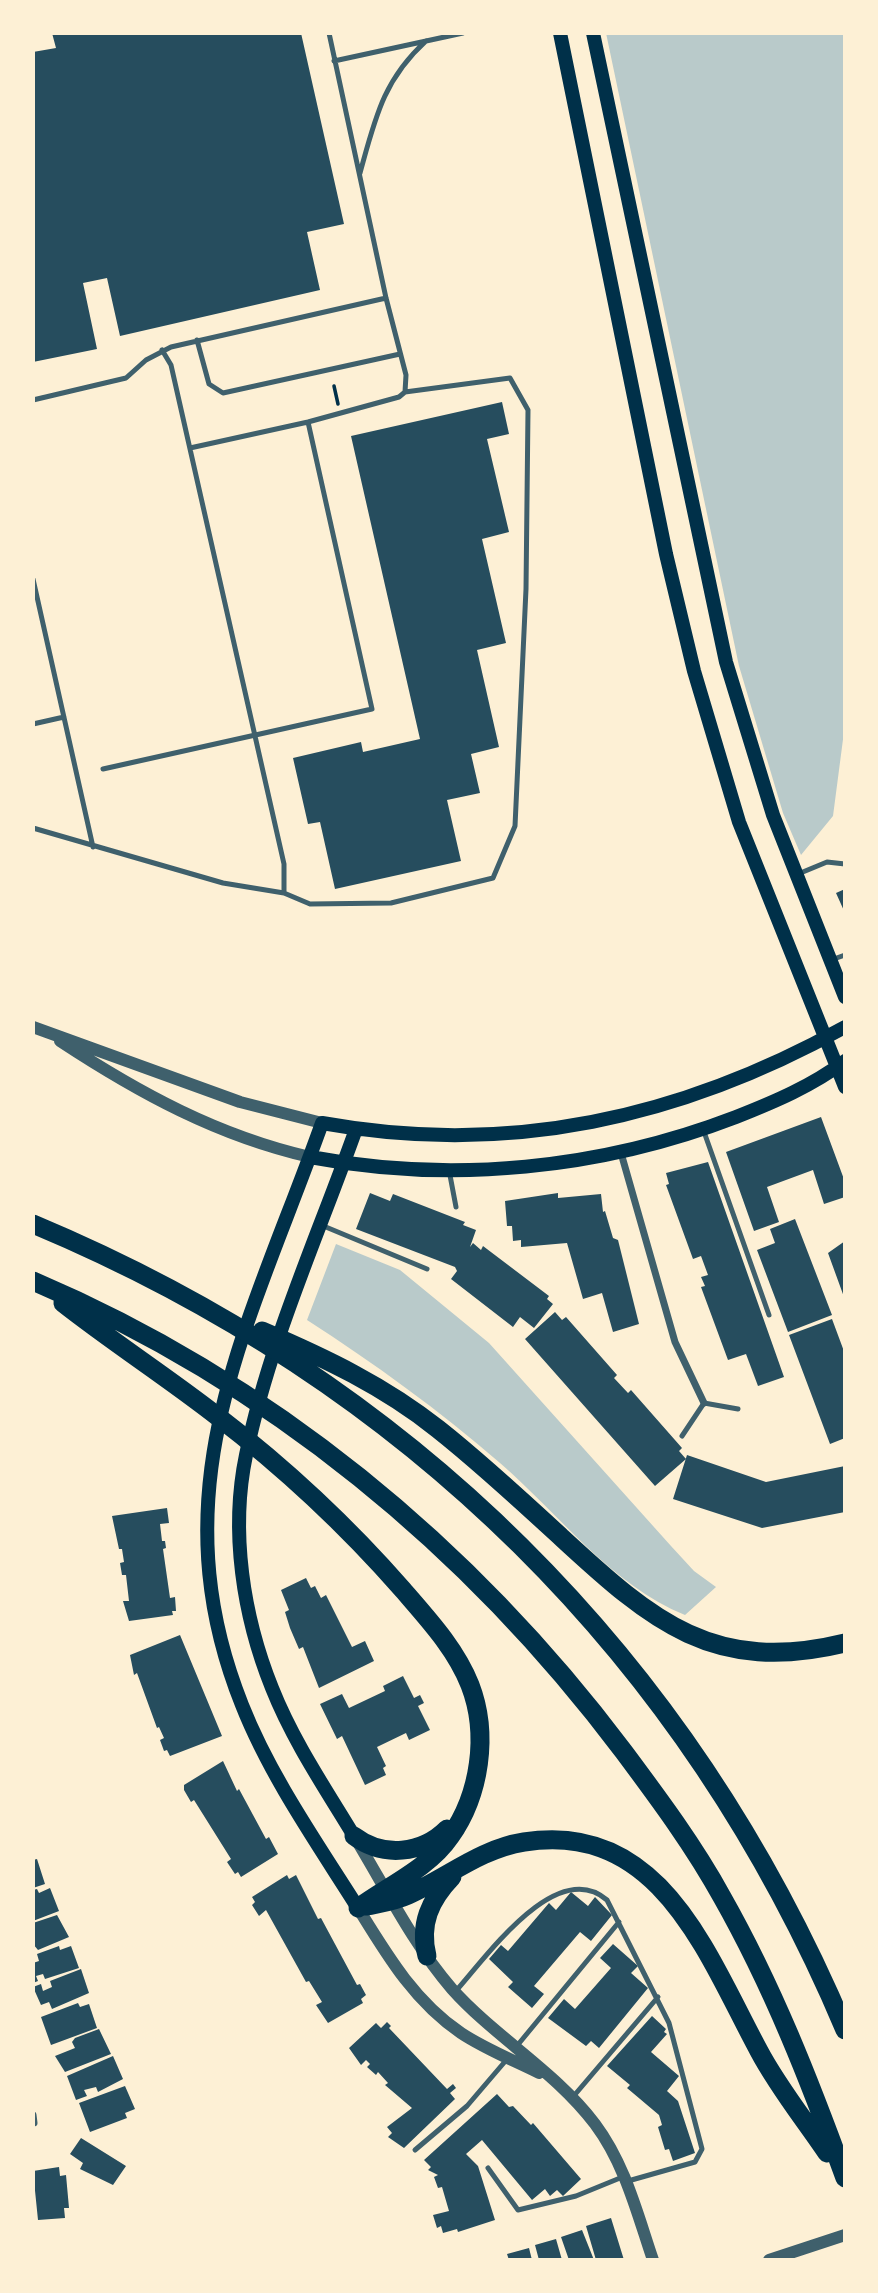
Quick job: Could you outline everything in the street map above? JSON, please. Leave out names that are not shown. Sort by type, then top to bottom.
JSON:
[{"type":"highway","points":[[33,1224],[96,1251],[191,1300],[275,1350],[434,1465],[493,1517],[550,1573],[629,1663],[683,1736],[741,1825],[798,1928],[845,2030]]},
{"type":"highway","points":[[36,1282],[226,1423],[300,1486],[392,1577],[438,1632],[461,1667],[472,1690],[480,1732],[477,1770],[461,1820],[440,1849],[389,1894],[358,1908]]},
{"type":"highway","points":[[36,1282],[173,1350],[234,1387],[317,1444],[417,1525],[484,1588],[570,1683],[658,1797],[701,1861],[757,1963],[794,2046],[844,2177]]},
{"type":"highway","points":[[191,1300],[348,1369],[399,1400],[438,1429],[618,1590],[660,1621],[694,1637],[749,1651],[789,1652],[845,1643]]},
{"type":"highway","points":[[354,1836],[370,1846],[390,1851],[425,1845],[449,1826],[471,1793]]},
{"type":"highway","points":[[389,1894],[418,1891],[494,1850],[530,1841],[587,1845],[632,1864],[659,1885],[695,1933],[766,2063],[844,2177]]},
{"type":"highway","points":[[427,1956],[424,1926],[434,1899],[460,1871],[494,1850]]},
{"type":"main road","points":[[560,33],[666,554],[694,671],[739,822],[825,1038],[841,1064],[845,1087]]},
{"type":"main road","points":[[593,33],[716,623],[752,754],[795,875],[845,997]]},
{"type":"main road","points":[[358,1908],[249,1723],[219,1634],[207,1555],[208,1485],[222,1399],[323,1123],[356,1129],[471,1136],[594,1123],[633,1115],[714,1090],[845,1027]]},
{"type":"main road","points":[[310,1157],[344,1163],[449,1170],[530,1167],[621,1153],[703,1129],[783,1098],[841,1064]]},
{"type":"main road","points":[[354,1836],[298,1742],[272,1689],[254,1633],[241,1555],[241,1495],[246,1455],[270,1368],[356,1129]]},
{"type":"street","points":[[39,1029],[240,1102],[323,1123]]},
{"type":"street","points":[[39,1029],[157,1101],[232,1133],[310,1157]]},
{"type":"street","points":[[621,1153],[675,1342],[705,1403]]},
{"type":"street","points":[[354,1836],[427,1956],[455,1992],[512,2053]]},
{"type":"street","points":[[358,1908],[392,1964],[420,1998],[460,2032],[512,2053],[553,2080],[601,2132],[626,2179],[653,2260]]},
{"type":"street","points":[[33,2115],[34,2123]]},
{"type":"street","points":[[769,2260],[845,2235]]},
{"type":"lane","points":[[329,33],[386,298],[406,375],[405,393]]},
{"type":"lane","points":[[334,61],[463,33]]},
{"type":"lane","points":[[359,177],[374,122],[391,80],[426,41]]},
{"type":"lane","points":[[33,400],[126,377],[162,350],[386,298]]},
{"type":"lane","points":[[197,340],[209,384],[223,393],[400,354]]},
{"type":"lane","points":[[162,350],[171,365],[284,864],[284,893]]},
{"type":"lane","points":[[33,828],[223,883],[284,893],[310,904],[391,903],[493,878],[515,826],[526,589],[528,410],[510,378],[405,393],[399,397],[308,422],[190,448]]},
{"type":"lane","points":[[103,769],[372,709],[308,422]]},
{"type":"lane","points":[[33,579],[93,847]]},
{"type":"lane","points":[[33,724],[64,717]]},
{"type":"lane","points":[[795,875],[827,862],[845,864]]},
{"type":"lane","points":[[830,960],[845,955]]},
{"type":"lane","points":[[703,1129],[769,1315]]},
{"type":"lane","points":[[449,1170],[456,1207]]},
{"type":"lane","points":[[321,1225],[427,1269]]},
{"type":"lane","points":[[681,1436],[705,1403],[738,1409]]},
{"type":"lane","points":[[455,1992],[537,1903],[555,1894],[580,1889],[594,1892],[607,1900],[669,2023],[702,2155],[695,2162],[518,2210],[488,2168]]},
{"type":"lane","points":[[415,2150],[467,2106],[619,1922]]},
{"type":"lane","points":[[572,2098],[658,1997]]},
{"type":"path","points":[[334,386],[338,405]]},
{"type":"shaded area","points":[[606,33],[845,33],[845,724],[833,816],[801,855],[783,813],[739,666]]},
{"type":"shaded area","points":[[336,1244],[400,1270],[489,1343],[694,1571],[716,1587],[685,1615],[633,1586],[454,1424],[307,1320]]},
{"type":"building","points":[[52,33],[301,33],[344,224],[307,232],[320,290],[120,336],[107,278],[83,283],[97,349],[33,362],[33,52],[56,48]]},
{"type":"building","points":[[502,402],[509,434],[487,439],[509,532],[482,539],[506,643],[477,650],[499,747],[471,754],[480,793],[447,800],[461,861],[335,889],[320,822],[308,824],[293,758],[361,742],[363,752],[420,739],[351,436]]},
{"type":"building","points":[[845,889],[845,913],[836,893]]},
{"type":"building","points":[[821,1117],[845,1182],[845,1197],[824,1204],[813,1170],[767,1187],[779,1222],[754,1231],[726,1152]]},
{"type":"building","points":[[708,1162],[784,1377],[758,1386],[746,1354],[728,1360],[701,1287],[705,1286],[701,1277],[708,1275],[701,1256],[693,1259],[666,1185],[669,1184],[666,1173]]},
{"type":"building","points":[[370,1193],[390,1201],[393,1194],[465,1222],[463,1225],[476,1230],[470,1247],[473,1243],[481,1250],[483,1246],[549,1296],[547,1299],[553,1304],[534,1328],[520,1317],[513,1327],[451,1279],[457,1271],[455,1267],[356,1229]]},
{"type":"building","points":[[558,1193],[558,1198],[601,1194],[603,1212],[605,1211],[613,1238],[618,1240],[639,1324],[613,1332],[602,1293],[583,1299],[567,1243],[521,1247],[521,1240],[513,1241],[512,1226],[507,1226],[505,1201]]},
{"type":"building","points":[[795,1219],[832,1315],[788,1332],[757,1250],[775,1243],[770,1229]]},
{"type":"building","points":[[845,1241],[845,1297],[844,1297],[828,1253]]},
{"type":"building","points":[[555,1312],[562,1320],[566,1317],[617,1375],[614,1378],[628,1393],[631,1390],[682,1448],[679,1451],[686,1459],[655,1486],[525,1339]]},
{"type":"building","points":[[832,1319],[845,1354],[845,1438],[830,1444],[789,1335]]},
{"type":"building","points":[[687,1455],[766,1482],[845,1466],[845,1512],[762,1528],[673,1499]]},
{"type":"building","points":[[167,1508],[169,1523],[160,1524],[162,1541],[165,1541],[166,1548],[163,1549],[170,1598],[175,1597],[176,1611],[172,1611],[173,1615],[129,1621],[123,1601],[129,1601],[126,1575],[122,1575],[120,1563],[124,1562],[122,1549],[119,1549],[112,1516]]},
{"type":"building","points":[[306,1578],[311,1588],[315,1586],[321,1598],[326,1595],[352,1647],[365,1641],[374,1661],[319,1688],[303,1647],[299,1649],[290,1628],[285,1612],[289,1610],[281,1590]]},
{"type":"building","points":[[180,1635],[222,1736],[170,1756],[167,1750],[164,1751],[160,1740],[164,1738],[159,1727],[157,1728],[137,1673],[134,1675],[130,1655]]},
{"type":"building","points":[[403,1676],[414,1698],[420,1695],[424,1703],[418,1706],[430,1730],[409,1740],[406,1733],[377,1747],[386,1766],[383,1768],[386,1775],[365,1785],[342,1736],[337,1739],[320,1704],[342,1694],[349,1708],[385,1691],[383,1686]]},
{"type":"building","points":[[223,1761],[237,1791],[239,1789],[266,1839],[269,1837],[278,1854],[241,1877],[238,1872],[235,1874],[227,1862],[231,1859],[194,1800],[191,1802],[184,1790],[184,1785]]},
{"type":"building","points":[[37,1859],[45,1884],[33,1888],[33,1860]]},
{"type":"building","points":[[287,1875],[289,1879],[296,1875],[318,1919],[321,1918],[357,1985],[360,1984],[366,1995],[361,1999],[363,2003],[328,2023],[316,2005],[322,2002],[309,1981],[306,1982],[266,1910],[259,1916],[252,1905],[255,1902],[252,1897]]},
{"type":"building","points":[[50,1888],[59,1911],[33,1921],[33,1890],[37,1889],[39,1893]]},
{"type":"building","points":[[571,1892],[588,1906],[595,1897],[612,1915],[591,1941],[580,1932],[534,1986],[544,1994],[532,2008],[508,1987],[513,1982],[489,1959],[501,1945],[508,1951],[549,1903],[556,1910]]},
{"type":"building","points":[[57,1915],[69,1937],[38,1950],[33,1944],[33,1923]]},
{"type":"building","points":[[613,1944],[638,1966],[631,1973],[648,1988],[599,2048],[591,2041],[586,2046],[548,2018],[564,1999],[575,2009],[611,1968],[600,1958]]},
{"type":"building","points":[[59,1946],[60,1950],[71,1946],[79,1968],[45,1979],[43,1974],[36,1976],[38,1981],[33,1983],[33,1963],[39,1961],[37,1954]]},
{"type":"building","points":[[81,1969],[89,1993],[52,2009],[49,2002],[41,2005],[33,1987],[41,1984],[43,1991],[52,1987],[50,1981]]},
{"type":"building","points":[[78,2003],[80,2007],[89,2004],[97,2028],[51,2045],[41,2017]]},
{"type":"building","points":[[652,2016],[666,2029],[664,2032],[667,2034],[651,2052],[679,2076],[667,2091],[678,2101],[695,2153],[673,2161],[669,2149],[665,2150],[658,2127],[662,2125],[659,2115],[627,2088],[630,2085],[607,2066]]},
{"type":"building","points":[[387,2022],[391,2026],[389,2028],[447,2089],[453,2084],[456,2088],[450,2093],[455,2099],[404,2148],[388,2137],[392,2133],[387,2127],[412,2108],[385,2085],[388,2083],[378,2072],[376,2075],[367,2067],[370,2064],[366,2060],[361,2065],[349,2048],[376,2023],[381,2028]]},
{"type":"building","points":[[99,2029],[111,2054],[65,2072],[55,2056],[75,2048],[72,2042],[75,2038]]},
{"type":"building","points":[[113,2056],[123,2079],[98,2092],[96,2087],[84,2090],[87,2096],[76,2100],[67,2076]]},
{"type":"building","points":[[125,2086],[135,2109],[125,2113],[127,2118],[90,2132],[79,2103]]},
{"type":"building","points":[[497,2094],[531,2125],[533,2123],[581,2179],[563,2196],[557,2190],[550,2196],[545,2189],[532,2200],[482,2140],[466,2154],[478,2166],[495,2220],[458,2232],[457,2229],[443,2233],[441,2226],[437,2228],[433,2215],[449,2211],[442,2187],[438,2188],[434,2177],[438,2175],[428,2170],[431,2167],[424,2160]]},
{"type":"building","points":[[81,2138],[126,2166],[113,2185],[80,2169],[83,2163],[70,2154]]},
{"type":"building","points":[[59,2167],[60,2176],[66,2175],[69,2208],[64,2208],[65,2218],[38,2220],[33,2171]]},
{"type":"building","points":[[611,2218],[624,2260],[596,2260],[586,2226]]},
{"type":"building","points":[[582,2230],[594,2260],[569,2260],[561,2237]]},
{"type":"building","points":[[556,2239],[562,2260],[539,2260],[535,2245]]},
{"type":"building","points":[[529,2248],[532,2260],[509,2260],[507,2254]]}]
